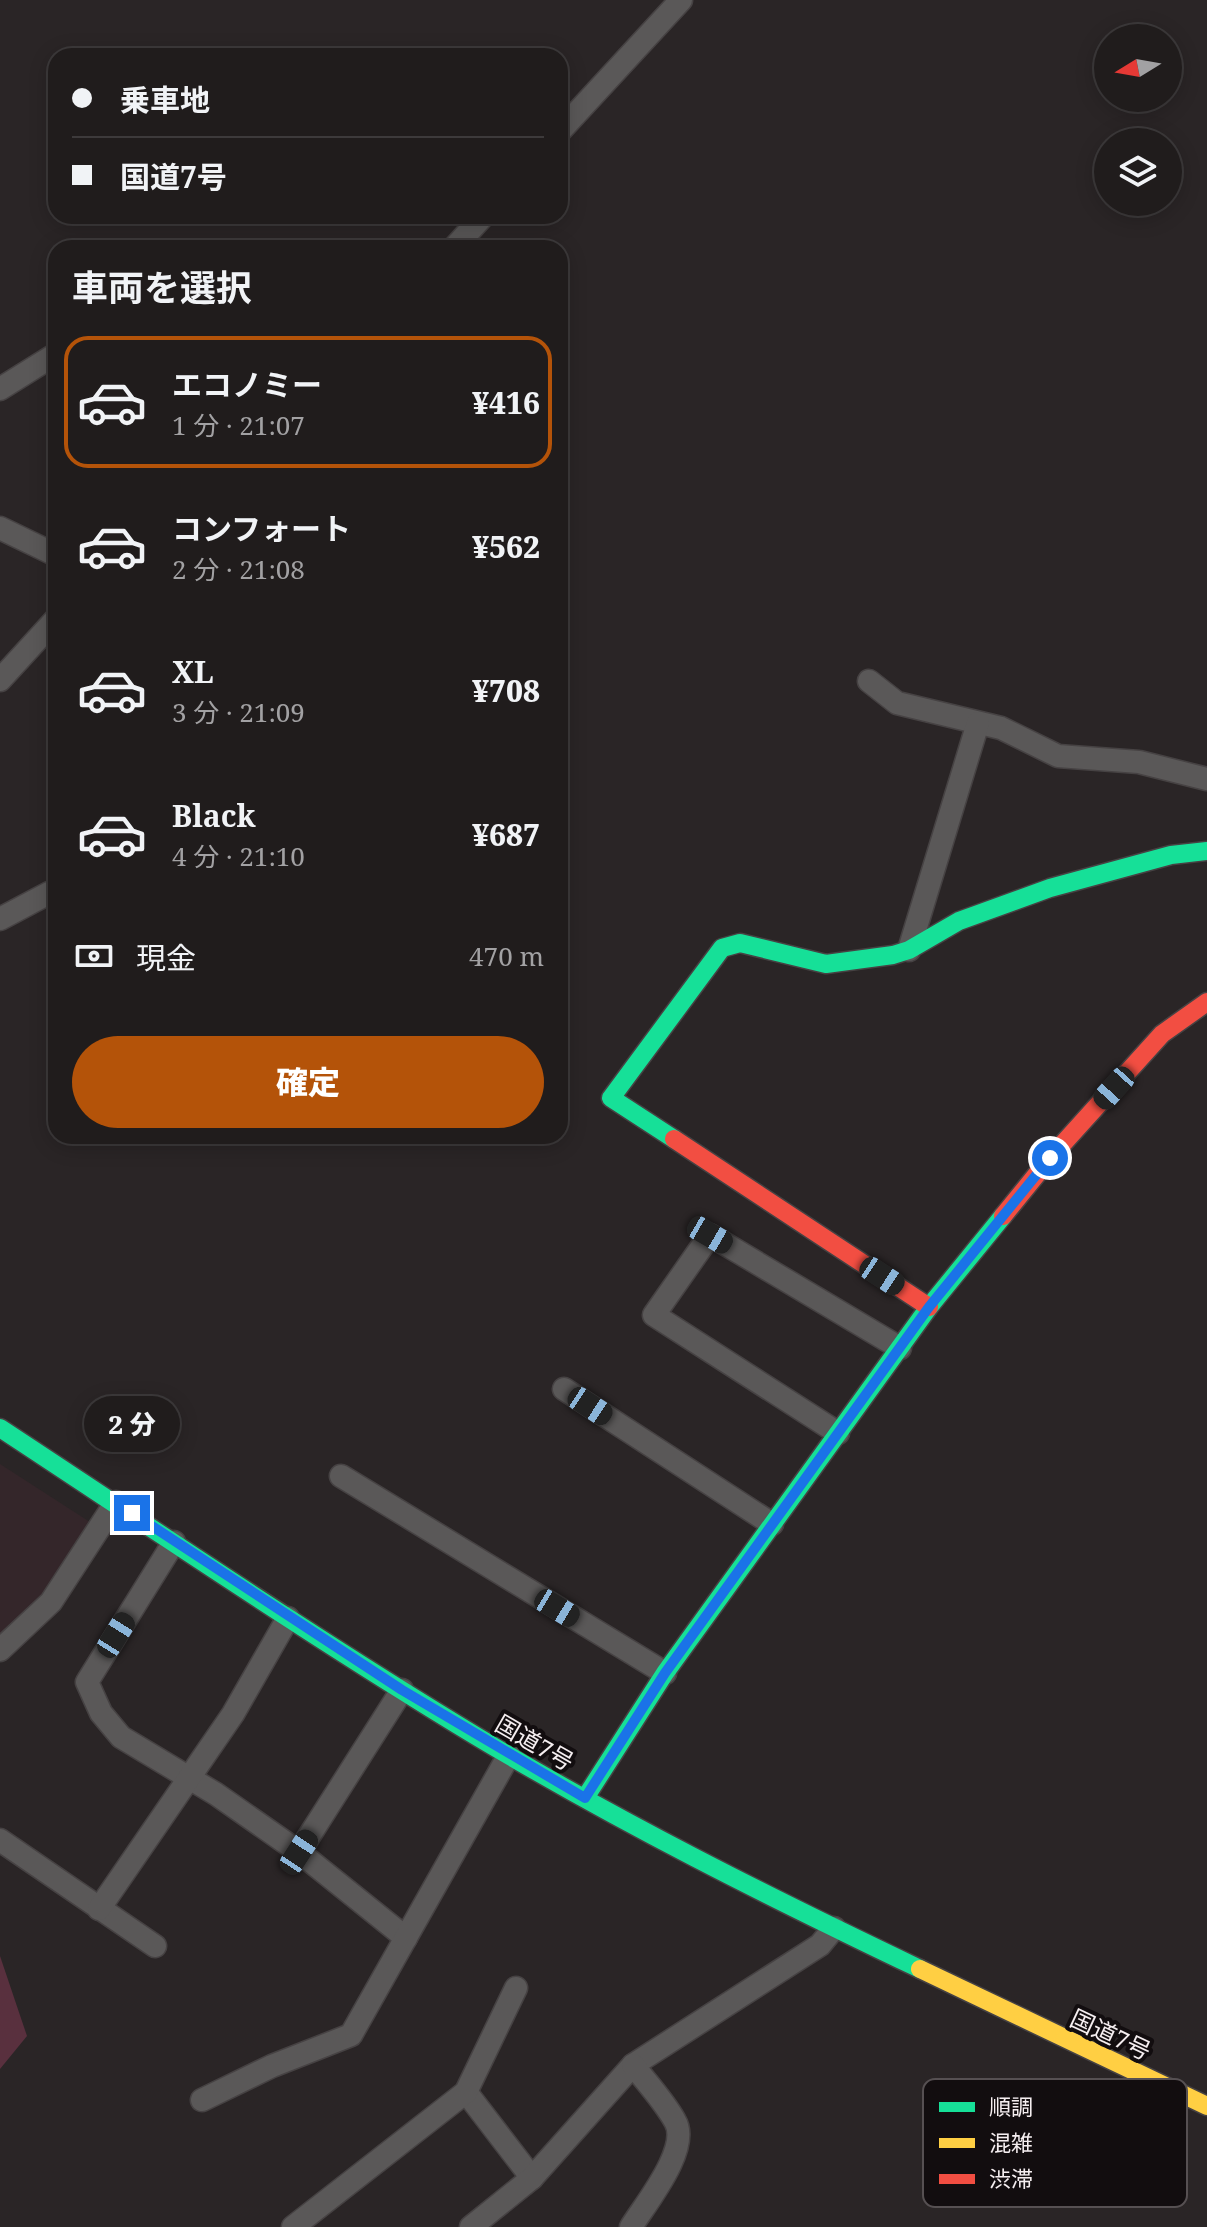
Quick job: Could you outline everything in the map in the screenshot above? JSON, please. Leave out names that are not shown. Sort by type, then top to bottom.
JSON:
[{"type":"main road","points":[[929,1307],[611,1098],[722,948],[740,943],[826,964],[875,958],[909,950],[959,921],[1050,888],[1171,855],[1207,851]]},
{"type":"main road","points":[[585,1798],[665,1673],[929,1307],[1050,1158],[1162,1034],[1207,1002]]},
{"type":"main road","name":"国道7号","points":[[0,1428],[288,1618],[509,1755],[690,1855],[834,1928],[1150,2079]]},
{"type":"main road","name":"国道7号","points":[[1187,2096],[1207,2106]]},
{"type":"street","points":[[568,122],[681,0]]},
{"type":"street","points":[[461,240],[476,224]]},
{"type":"street","points":[[0,389],[48,359]]},
{"type":"street","points":[[0,528],[48,551]]},
{"type":"street","points":[[0,680],[48,628]]},
{"type":"street","points":[[869,681],[897,703],[1001,728],[1058,756],[1139,762],[1207,779]]},
{"type":"street","points":[[909,950],[978,723]]},
{"type":"street","points":[[0,919],[48,894]]},
{"type":"street","points":[[838,1433],[654,1315],[710,1235],[900,1348]]},
{"type":"street","points":[[564,1389],[772,1524]]},
{"type":"street","points":[[341,1476],[665,1673]]},
{"type":"street","points":[[0,1650],[51,1602],[116,1502]]},
{"type":"street","points":[[174,1542],[87,1682],[101,1713],[121,1737],[254,1819],[406,1938]]},
{"type":"street","points":[[99,1909],[233,1714],[288,1618]]},
{"type":"street","points":[[299,1852],[402,1690]]},
{"type":"street","points":[[202,2100],[272,2066],[351,2035],[509,1755]]},
{"type":"street","points":[[0,1840],[155,1946]]},
{"type":"street","points":[[471,2227],[532,2178],[633,2065],[820,1945],[834,1928]]},
{"type":"street","points":[[293,2227],[466,2092],[516,1988]]},
{"type":"street","points":[[631,2227],[668,2170],[680,2142],[677,2123],[633,2065]]},
{"type":"street","points":[[466,2092],[532,2178]]},
{"type":"shaded area","points":[[0,1464],[93,1524],[49,1591],[0,1637]]},
{"type":"shaded area","points":[[0,1956],[27,2036],[0,2069]]},
{"type":"traffic: fast","points":[[674,1139],[611,1098],[722,948],[740,943],[826,964],[893,955],[909,950],[959,921],[1050,888],[1171,855],[1207,851]]},
{"type":"traffic: fast","points":[[585,1798],[665,1673],[929,1307],[1003,1216]]},
{"type":"traffic: fast","points":[[0,1428],[356,1661],[530,1768],[695,1858],[920,1969]]},
{"type":"traffic: slow","points":[[920,1969],[1150,2079]]},
{"type":"traffic: slow","points":[[1187,2096],[1207,2106]]},
{"type":"traffic: jam","points":[[1003,1216],[1050,1158],[1162,1034],[1207,1002]]},
{"type":"traffic: jam","points":[[674,1139],[929,1307]]},
{"type":"route","points":[[132,1513],[402,1690],[585,1798],[665,1673],[929,1307],[1050,1158]]}]
